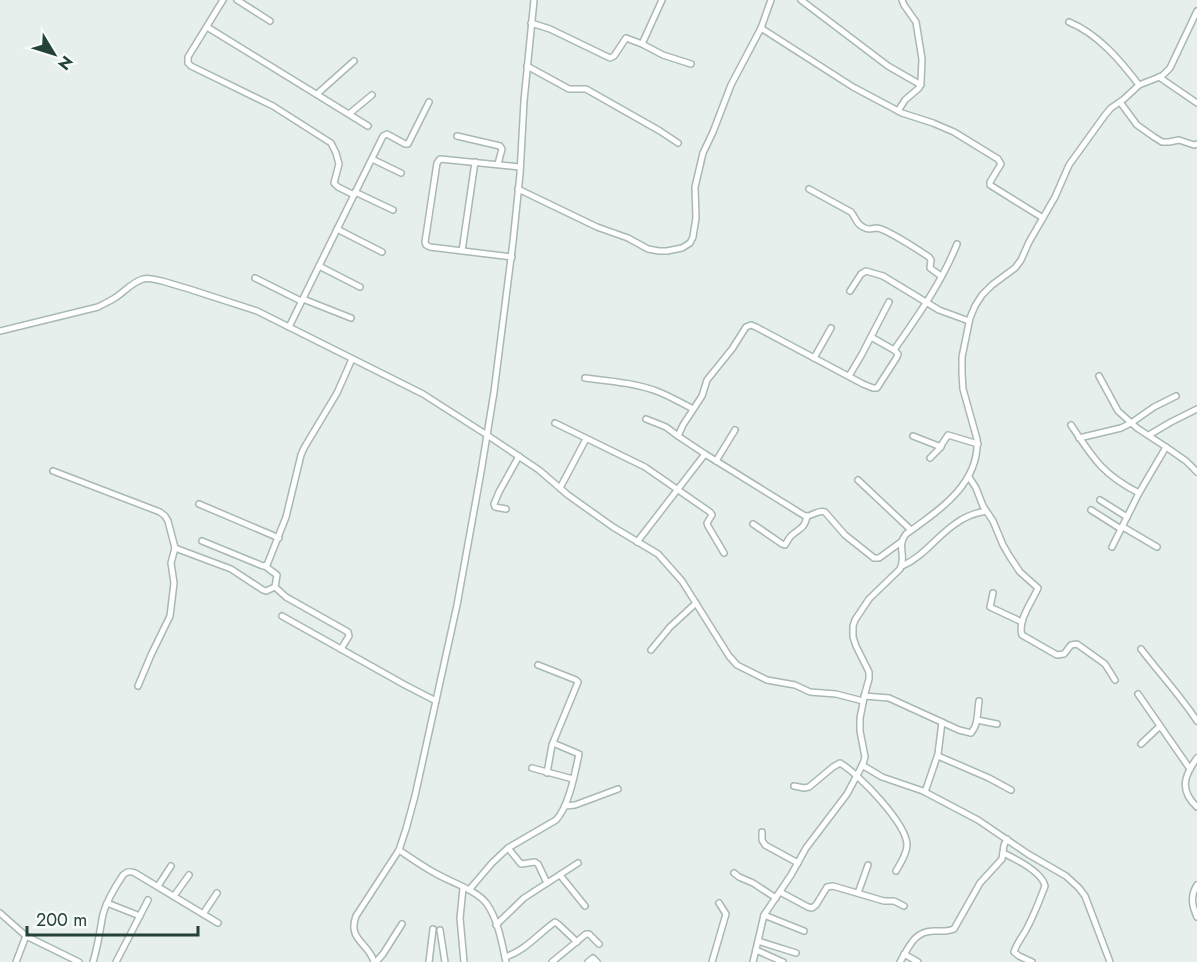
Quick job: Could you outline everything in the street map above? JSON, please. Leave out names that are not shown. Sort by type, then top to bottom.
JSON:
[{"type":"street","points":[[223,0],[188,57],[189,65],[273,106],[331,143],[339,164],[334,183],[338,187],[393,210]]},
{"type":"street","points":[[237,0],[270,21]]},
{"type":"street","points":[[402,924],[383,954],[375,962],[353,930],[356,916],[399,850],[406,829],[458,605],[487,435],[512,257],[534,0]]},
{"type":"street","points":[[642,44],[662,0]]},
{"type":"street","points":[[518,189],[648,249],[667,251],[682,248],[690,243],[696,218],[695,187],[703,153],[731,85],[760,28],[771,0]]},
{"type":"street","points":[[801,0],[888,66],[921,85]]},
{"type":"street","points":[[900,112],[905,100],[921,85],[918,28],[914,17],[902,0]]},
{"type":"street","points":[[646,419],[666,427],[716,461],[807,516],[825,512],[845,535],[874,558],[879,558],[901,542],[906,534],[952,498],[969,477],[974,464],[978,444],[963,389],[962,357],[969,321],[975,306],[992,285],[1022,260],[1069,165],[1105,115],[1139,85],[1162,76],[1170,68],[1197,11]]},
{"type":"street","points":[[1069,22],[1079,26],[1103,44],[1139,85]]},
{"type":"street","points":[[531,23],[550,29],[610,58],[614,56],[626,38],[663,55],[691,64]]},
{"type":"street","points":[[207,27],[368,126]]},
{"type":"street","points":[[760,28],[853,87],[900,112],[954,132],[998,159],[1001,164],[990,182],[991,187],[1043,218]]},
{"type":"street","points":[[317,94],[354,61]]},
{"type":"street","points":[[527,66],[569,89],[585,89],[678,143]]},
{"type":"street","points":[[1159,77],[1197,103]]},
{"type":"street","points":[[349,114],[372,95]]},
{"type":"street","points":[[289,327],[384,134],[408,144],[429,102]]},
{"type":"street","points":[[1120,102],[1137,125],[1162,142],[1179,140],[1194,146],[1197,144]]},
{"type":"street","points":[[457,136],[500,146],[502,149],[498,164]]},
{"type":"street","points":[[512,257],[430,247],[425,242],[438,160],[442,158],[520,167]]},
{"type":"street","points":[[372,159],[401,173]]},
{"type":"street","points":[[462,251],[475,162]]},
{"type":"street","points":[[809,189],[851,212],[856,222],[865,229],[879,229],[929,257],[930,268],[941,276]]},
{"type":"street","points":[[337,229],[382,252]]},
{"type":"street","points":[[894,350],[926,303],[957,244]]},
{"type":"street","points":[[319,266],[360,287]]},
{"type":"street","points":[[850,291],[861,274],[866,271],[883,276],[926,303],[969,321]]},
{"type":"street","points":[[255,278],[302,300],[351,318]]},
{"type":"street","points":[[0,331],[98,307],[143,279],[189,289],[248,307],[423,394],[519,456],[613,527],[658,554],[682,581],[737,665],[767,680],[797,686],[810,692],[864,698],[889,698],[959,730],[971,733],[977,720],[979,701]]},
{"type":"street","points":[[849,376],[889,302]]},
{"type":"street","points":[[678,436],[702,396],[710,376],[748,326],[756,327],[868,386],[877,388],[898,354],[871,337]]},
{"type":"street","points":[[814,357],[831,328]]},
{"type":"street","points":[[265,566],[286,518],[304,447],[337,393],[352,359]]},
{"type":"street","points":[[1099,376],[1117,408],[1131,423],[1186,461],[1197,472]]},
{"type":"street","points":[[585,378],[644,387],[674,399],[693,410]]},
{"type":"street","points":[[1079,438],[1121,428],[1176,396]]},
{"type":"street","points":[[1149,435],[1197,409]]},
{"type":"street","points":[[555,423],[645,467],[711,513],[707,523],[724,553]]},
{"type":"street","points":[[1071,425],[1101,468],[1117,481],[1139,493]]},
{"type":"street","points":[[716,461],[735,430]]},
{"type":"street","points":[[930,458],[948,435],[978,444]]},
{"type":"street","points":[[913,436],[940,447]]},
{"type":"street","points":[[560,488],[586,439]]},
{"type":"street","points":[[1112,547],[1139,493],[1166,447]]},
{"type":"street","points":[[637,542],[705,454]]},
{"type":"street","points":[[506,509],[495,507],[494,504],[519,456]]},
{"type":"street","points":[[53,471],[160,512],[168,521],[174,548],[171,563],[174,583],[170,616],[138,686]]},
{"type":"street","points":[[969,477],[1020,572],[1038,588],[1022,622],[1020,632],[1057,655],[1064,654],[1071,645],[1077,644],[1105,664],[1116,680]]},
{"type":"street","points":[[858,480],[911,530]]},
{"type":"street","points":[[1100,500],[1127,517]]},
{"type":"street","points":[[199,504],[279,538]]},
{"type":"street","points":[[1090,510],[1157,547]]},
{"type":"street","points":[[753,962],[764,915],[806,848],[847,794],[865,756],[860,718],[869,672],[853,637],[855,620],[869,598],[902,566],[916,558],[956,523],[966,517],[986,511]]},
{"type":"street","points":[[753,524],[785,544],[792,535],[802,529],[807,516]]},
{"type":"street","points":[[202,541],[265,566],[277,575],[275,587]]},
{"type":"street","points":[[901,542],[902,566]]},
{"type":"street","points":[[174,548],[231,569],[262,590],[266,591],[275,587]]},
{"type":"street","points":[[275,587],[286,597],[348,632],[349,636],[341,649]]},
{"type":"street","points":[[993,594],[990,604],[992,609],[1022,622]]},
{"type":"street","points":[[651,650],[666,630],[696,603]]},
{"type":"street","points":[[282,616],[436,701]]},
{"type":"street","points":[[1141,649],[1177,692],[1197,721]]},
{"type":"street","points":[[538,665],[578,682],[553,743],[547,773]]},
{"type":"street","points":[[1138,694],[1190,768]]},
{"type":"street","points":[[977,720],[997,724]]},
{"type":"street","points":[[925,792],[938,756],[942,722]]},
{"type":"street","points":[[1141,744],[1160,726]]},
{"type":"street","points":[[464,962],[459,918],[466,889],[508,848],[556,820],[565,806],[579,754],[553,743]]},
{"type":"street","points":[[938,756],[1011,790]]},
{"type":"street","points":[[1196,762],[1190,768],[1185,785],[1187,795],[1197,807]]},
{"type":"street","points":[[794,786],[809,787],[840,763],[856,776],[890,813],[906,840],[906,850],[896,871]]},
{"type":"street","points":[[862,765],[882,777],[925,792],[978,820],[1028,854],[1066,876],[1085,896],[1110,962]]},
{"type":"street","points":[[532,768],[573,779]]},
{"type":"street","points":[[565,806],[575,806],[618,789]]},
{"type":"street","points":[[762,832],[765,845],[798,863]]},
{"type":"street","points":[[900,962],[912,940],[918,935],[929,931],[954,929],[980,882],[1002,859],[1007,839]]},
{"type":"street","points":[[508,848],[521,864],[535,862],[538,864],[547,883]]},
{"type":"street","points":[[399,850],[436,874],[466,889],[488,905],[506,959],[526,947],[555,922],[577,942]]},
{"type":"street","points":[[1003,853],[1040,875],[1045,882],[1028,927],[1014,951],[1032,962]]},
{"type":"street","points":[[496,925],[524,898],[578,863]]},
{"type":"street","points":[[858,893],[868,865]]},
{"type":"street","points":[[158,886],[171,866]]},
{"type":"street","points":[[93,962],[107,903],[126,872],[135,873],[218,923]]},
{"type":"street","points":[[734,873],[776,898]]},
{"type":"street","points":[[174,896],[189,875]]},
{"type":"street","points":[[560,875],[585,906]]},
{"type":"street","points":[[1197,885],[1192,898],[1197,917]]},
{"type":"street","points":[[780,892],[810,908],[816,905],[829,886],[894,901],[904,906]]},
{"type":"street","points":[[203,914],[217,894]]},
{"type":"street","points":[[116,962],[148,900]]},
{"type":"street","points":[[107,903],[140,916]]},
{"type":"street","points":[[712,962],[726,914],[719,903]]},
{"type":"street","points":[[0,913],[26,936],[79,962]]},
{"type":"street","points":[[764,915],[804,931]]},
{"type":"street","points":[[429,962],[436,929],[445,962]]},
{"type":"street","points":[[552,962],[588,934],[599,944]]},
{"type":"street","points":[[16,962],[26,936]]},
{"type":"street","points":[[758,941],[796,952]]},
{"type":"street","points":[[756,950],[783,962]]},
{"type":"street","points":[[904,954],[918,962]]},
{"type":"street","points":[[588,962],[593,958],[597,962]]}]
